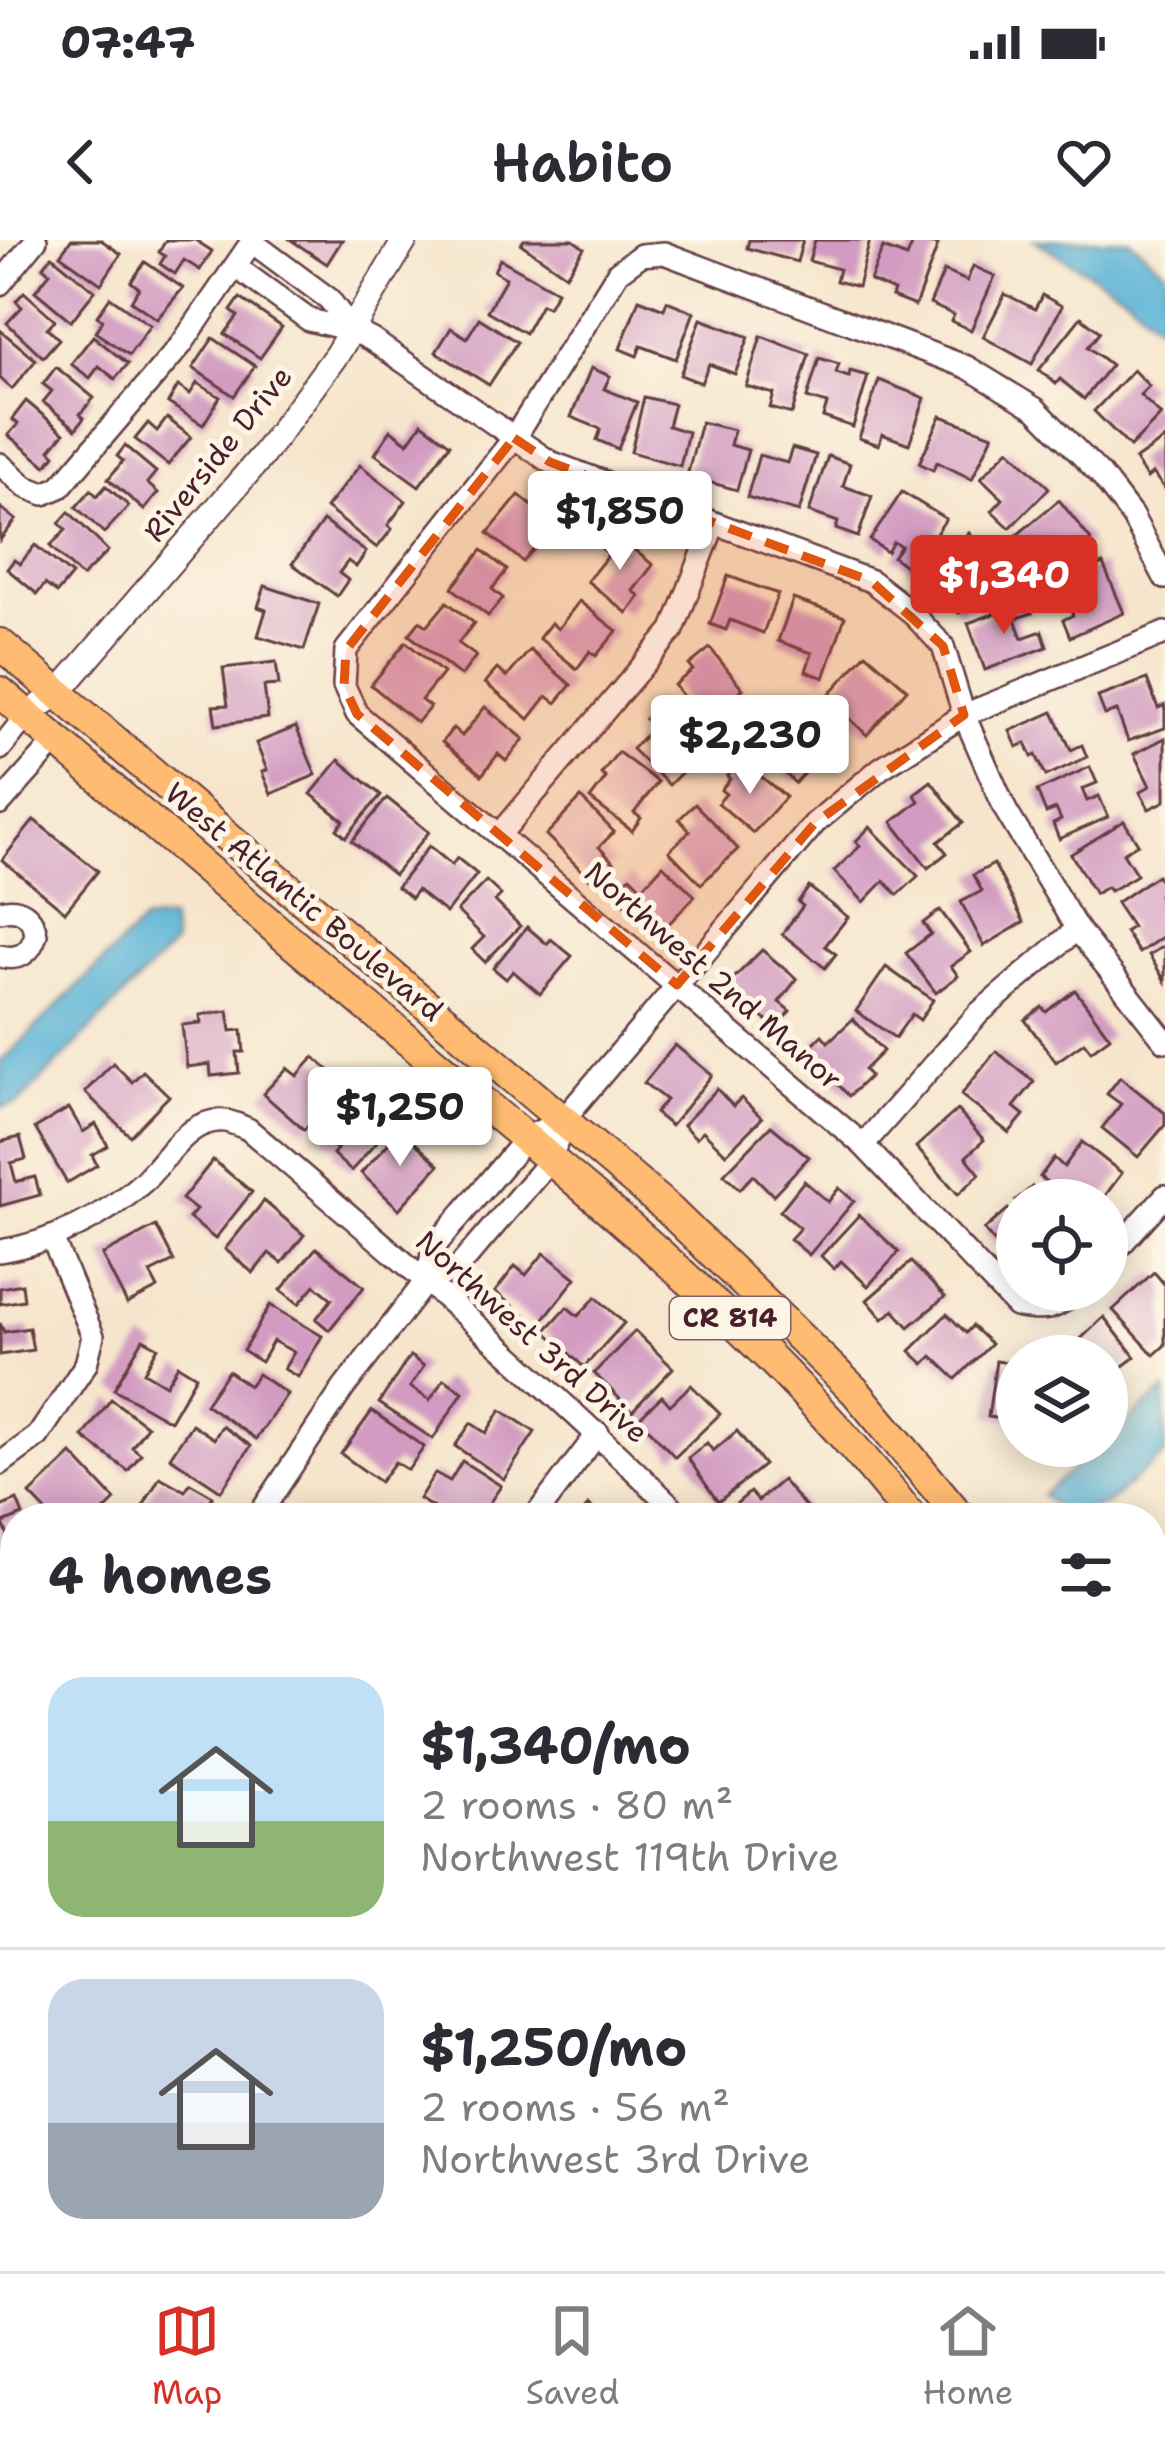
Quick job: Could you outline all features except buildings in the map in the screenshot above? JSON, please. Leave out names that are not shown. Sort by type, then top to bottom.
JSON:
[{"type":"main road","name":"West Atlantic Boulevard","points":[[0,644],[669,1210],[855,1391],[948,1503]]},
{"type":"main road","name":"West Atlantic Boulevard","points":[[0,692],[552,1158],[752,1339],[828,1416],[900,1503]]},
{"type":"street","points":[[0,284],[36,240]]},
{"type":"street","name":"Riverside Drive","points":[[26,715],[58,693],[262,456],[352,330],[405,240]]},
{"type":"street","points":[[0,464],[26,487],[44,494],[61,487],[181,345],[253,241],[329,299],[352,330]]},
{"type":"street","points":[[514,438],[618,272],[641,255],[664,253],[967,367],[1036,409],[1100,474],[1132,516],[1165,578]]},
{"type":"street","points":[[236,267],[309,320],[372,340],[550,462],[872,581],[910,611],[943,646],[964,715],[1006,812],[1077,929],[1165,1042]]},
{"type":"street","name":"Northwest 2nd Manor","points":[[514,438],[346,650],[344,686],[357,714],[863,1145],[996,1285]]},
{"type":"street","points":[[501,833],[673,630],[714,524]]},
{"type":"street","points":[[267,1503],[343,1389],[426,1281],[434,1247],[526,1138],[563,1120],[815,823],[881,768],[964,715],[1165,633]]},
{"type":"street","points":[[0,804],[56,740],[58,693]]},
{"type":"street","points":[[0,749],[26,715]]},
{"type":"street","points":[[0,911],[21,910],[34,925],[34,944],[3,965]]},
{"type":"street","points":[[863,1145],[979,1012],[1077,929]]},
{"type":"street","name":"Northwest 3rd Drive","points":[[52,1238],[99,1214],[140,1185],[198,1126],[224,1119],[248,1129],[598,1433],[668,1503]]},
{"type":"street","points":[[426,1281],[457,1269],[552,1158],[563,1120]]},
{"type":"street","points":[[1128,1237],[1165,1196]]},
{"type":"street","points":[[0,1251],[52,1238],[93,1336],[86,1364],[38,1436],[0,1465]]},
{"type":"street","points":[[545,1503],[598,1433]]},
{"type":"highlighted area","points":[[514,438],[550,462],[871,581],[943,646],[964,715],[815,823],[677,985],[357,714],[344,686],[346,650]]},
{"type":"water","points":[[1035,240],[1130,240],[1165,270],[1165,331],[1127,296]]},
{"type":"water","points":[[170,919],[174,944],[18,1104],[0,1108],[0,1063],[143,922]]},
{"type":"water","points":[[1165,1390],[1165,1454],[1107,1503],[1050,1503],[1042,1495],[1075,1467],[1128,1467],[1128,1421]]}]
